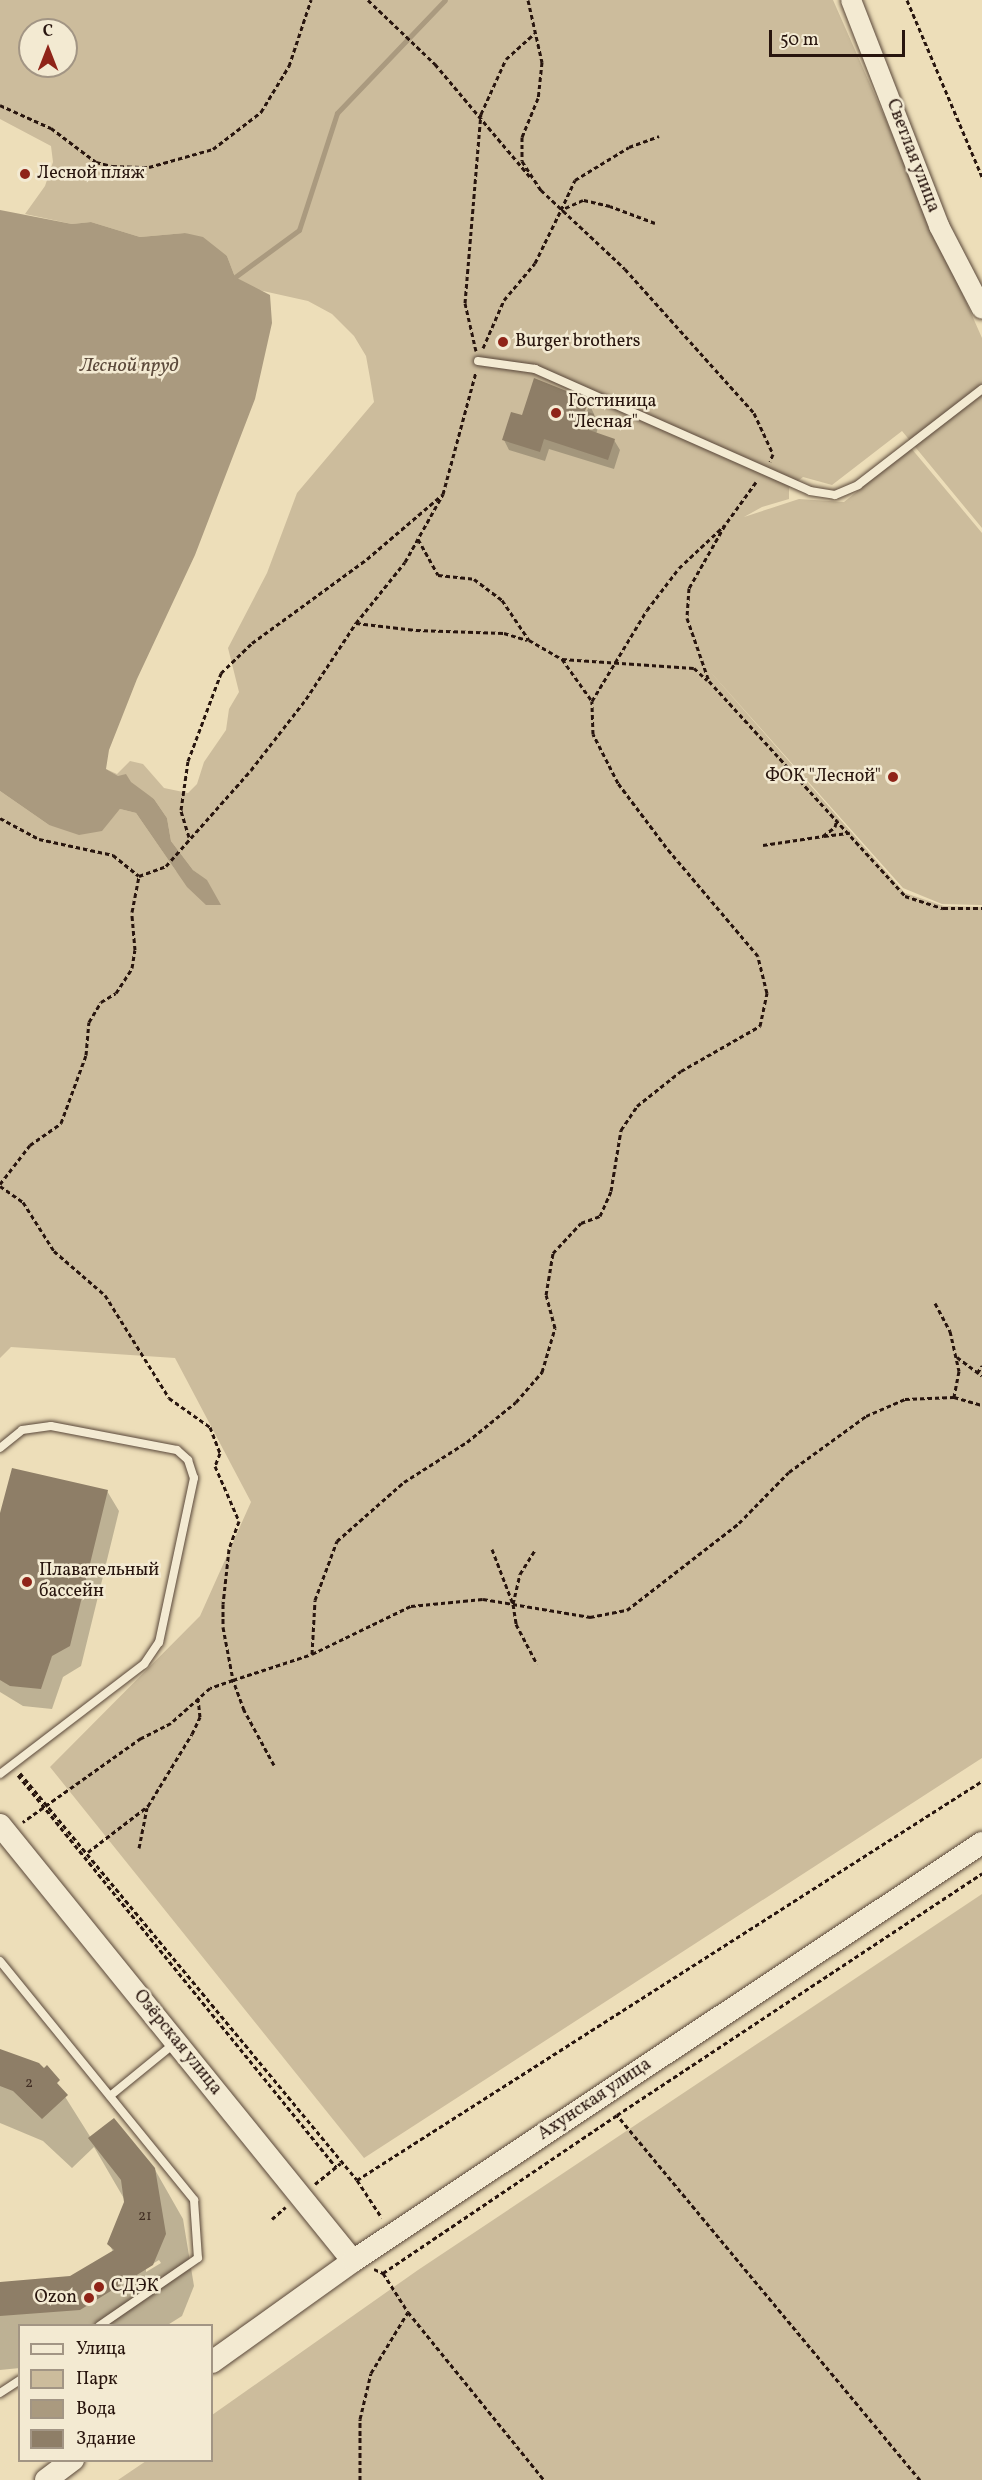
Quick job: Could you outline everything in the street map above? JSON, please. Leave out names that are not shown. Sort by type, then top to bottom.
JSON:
[{"type":"main road","name":"Озёрская улица","points":[[2,1829],[353,2261]]},
{"type":"main road","name":"Ахунская улица","points":[[213,2361],[353,2261],[982,1843]]},
{"type":"main road","points":[[46,2480],[70,2462]]},
{"type":"street","name":"Светлая улица","points":[[851,0],[939,226],[982,309]]},
{"type":"lane","points":[[478,361],[535,369],[810,491],[835,495],[858,485],[982,389]]},
{"type":"lane","points":[[0,1448],[22,1430],[51,1426],[177,1450],[188,1460],[194,1478],[159,1642],[144,1664],[0,1774]]},
{"type":"lane","points":[[0,1961],[194,2200],[198,2258],[100,2324]]},
{"type":"lane","points":[[110,2096],[176,2042]]},
{"type":"lane","points":[[0,2393],[18,2381]]},
{"type":"path","points":[[0,105],[51,128],[96,162],[112,166],[149,166],[213,149],[261,112],[289,66],[311,0]]},
{"type":"path","points":[[368,0],[435,64],[481,114],[541,190],[625,269],[753,413],[773,454],[765,471],[725,525],[689,588],[687,618],[709,681]]},
{"type":"path","points":[[528,0],[542,62],[538,98],[522,137],[522,161],[541,190]]},
{"type":"path","points":[[907,0],[982,177]]},
{"type":"path","points":[[478,361],[465,303],[481,114],[506,59],[534,34]]},
{"type":"path","points":[[139,876],[166,866],[189,837],[251,770],[306,699],[356,623],[405,562],[443,494],[469,408],[478,361],[504,300],[535,263],[575,180],[629,147],[659,136]]},
{"type":"path","points":[[561,210],[583,200],[610,206],[655,224]]},
{"type":"path","points":[[189,837],[182,810],[188,760],[220,673],[252,643],[367,559],[443,494]]},
{"type":"path","points":[[592,700],[647,610],[680,568],[725,525]]},
{"type":"path","points":[[418,539],[438,574],[474,579],[502,600],[529,640]]},
{"type":"path","points":[[356,623],[416,630],[504,633],[529,640],[562,659],[615,665],[694,668],[709,681],[850,833],[905,896],[943,908],[982,908]]},
{"type":"path","points":[[312,1653],[315,1600],[337,1541],[404,1482],[467,1442],[500,1415],[542,1372],[555,1329],[546,1295],[553,1253],[581,1223],[600,1216],[611,1191],[621,1130],[637,1106],[681,1071],[760,1026],[767,993],[758,956],[666,848],[618,783],[593,734],[592,700],[562,659]]},
{"type":"path","points":[[0,818],[39,839],[113,855],[139,876]]},
{"type":"path","points":[[823,836],[835,827],[837,819]]},
{"type":"path","points":[[763,845],[850,833]]},
{"type":"path","points":[[139,876],[132,912],[135,950],[132,968],[116,993],[101,1002],[89,1022],[86,1055],[61,1123],[30,1145],[0,1185],[23,1202],[54,1251],[105,1294],[170,1398],[210,1427],[220,1453],[215,1466],[239,1521],[229,1549],[223,1604],[223,1627],[233,1680],[244,1710],[274,1765]]},
{"type":"path","points":[[935,1303],[950,1331],[956,1356],[959,1371],[954,1397]]},
{"type":"path","points":[[956,1356],[982,1376]]},
{"type":"path","points":[[978,1373],[982,1366]]},
{"type":"path","points":[[2,1829],[45,1804],[141,1738],[171,1723],[210,1688],[312,1653],[411,1606],[483,1599],[590,1617],[627,1611],[739,1523],[789,1472],[866,1416],[905,1399],[954,1397],[982,1405]]},
{"type":"path","points":[[492,1549],[513,1604],[516,1624],[537,1664]]},
{"type":"path","points":[[513,1604],[520,1574],[535,1550]]},
{"type":"path","points":[[139,1848],[139,1832],[148,1806],[192,1734],[200,1716],[198,1699]]},
{"type":"path","points":[[11,1765],[88,1852],[357,2180],[982,1781]]},
{"type":"path","points":[[11,1765],[336,2167]]},
{"type":"path","points":[[88,1852],[148,1806]]},
{"type":"path","points":[[383,2273],[982,1873]]},
{"type":"path","points":[[617,2115],[920,2480]]},
{"type":"path","points":[[353,2261],[383,2273],[408,2312],[544,2480]]},
{"type":"path","points":[[360,2480],[360,2419],[371,2373],[408,2312]]},
{"type":"green space","points":[[0,0],[833,0],[982,338],[982,528],[902,431],[832,485],[803,477],[789,488],[789,499],[762,507],[744,517],[799,499],[844,502],[911,448],[982,533],[982,905],[942,904],[903,888],[706,667],[905,893],[944,906],[982,907],[982,1758],[364,2158],[50,1767],[200,1616],[251,1502],[175,1358],[11,1347],[0,1358],[0,791],[49,825],[102,830],[120,809],[136,813],[176,871],[220,905],[207,881],[193,870],[171,841],[167,818],[154,799],[106,769],[117,774],[130,761],[143,764],[164,788],[188,793],[197,784],[204,762],[226,730],[229,709],[239,692],[228,648],[267,573],[297,493],[374,402],[366,356],[354,336],[332,314],[308,301],[254,289],[235,277],[227,256],[185,233],[140,237],[91,222],[72,224],[25,214],[45,186],[53,162],[51,146],[0,119]]},
{"type":"green space","points":[[982,1894],[982,2480],[118,2480],[145,2462],[213,2462],[213,2414],[418,2270]]},
{"type":"water","name":"Лесной пруд","points":[[0,210],[72,224],[91,222],[140,237],[185,233],[203,237],[227,256],[235,277],[270,295],[272,323],[255,399],[195,555],[137,679],[109,750],[106,769],[118,776],[126,774],[131,782],[154,799],[167,818],[171,841],[193,870],[207,880],[221,905],[206,905],[187,887],[136,813],[120,809],[102,831],[79,835],[49,825],[0,791]]},
{"type":"building","points":[[534,378],[589,400],[585,411],[594,414],[589,430],[615,439],[608,460],[544,439],[540,452],[502,440],[511,412],[522,415]]},
{"type":"building","points":[[12,1468],[108,1490],[70,1646],[52,1656],[41,1689],[10,1686],[0,1680],[0,1513]]},
{"type":"building","points":[[0,2049],[39,2063],[44,2068],[47,2065],[60,2080],[57,2083],[68,2095],[42,2119],[13,2091],[0,2086]]},
{"type":"building","points":[[114,2118],[155,2168],[166,2234],[153,2265],[80,2310],[0,2316],[0,2282],[70,2276],[114,2250],[107,2244],[124,2202],[121,2180],[88,2138]]},
{"type":"waterway","points":[[235,277],[299,230],[337,113],[445,0]]},
{"type":"place","name":"Лесной пляж","points":[[25,174]]},
{"type":"place","name":"Burger brothers","points":[[503,342]]},
{"type":"place","name":"Гостиница \"Лесная\"","points":[[556,413]]},
{"type":"place","name":"ФОК \"Лесной\"","points":[[893,777]]},
{"type":"place","name":"Плавательный бассейн","points":[[27,1582]]},
{"type":"place","name":"СДЭК","points":[[99,2287]]},
{"type":"place","name":"Ozon","points":[[89,2298]]}]
